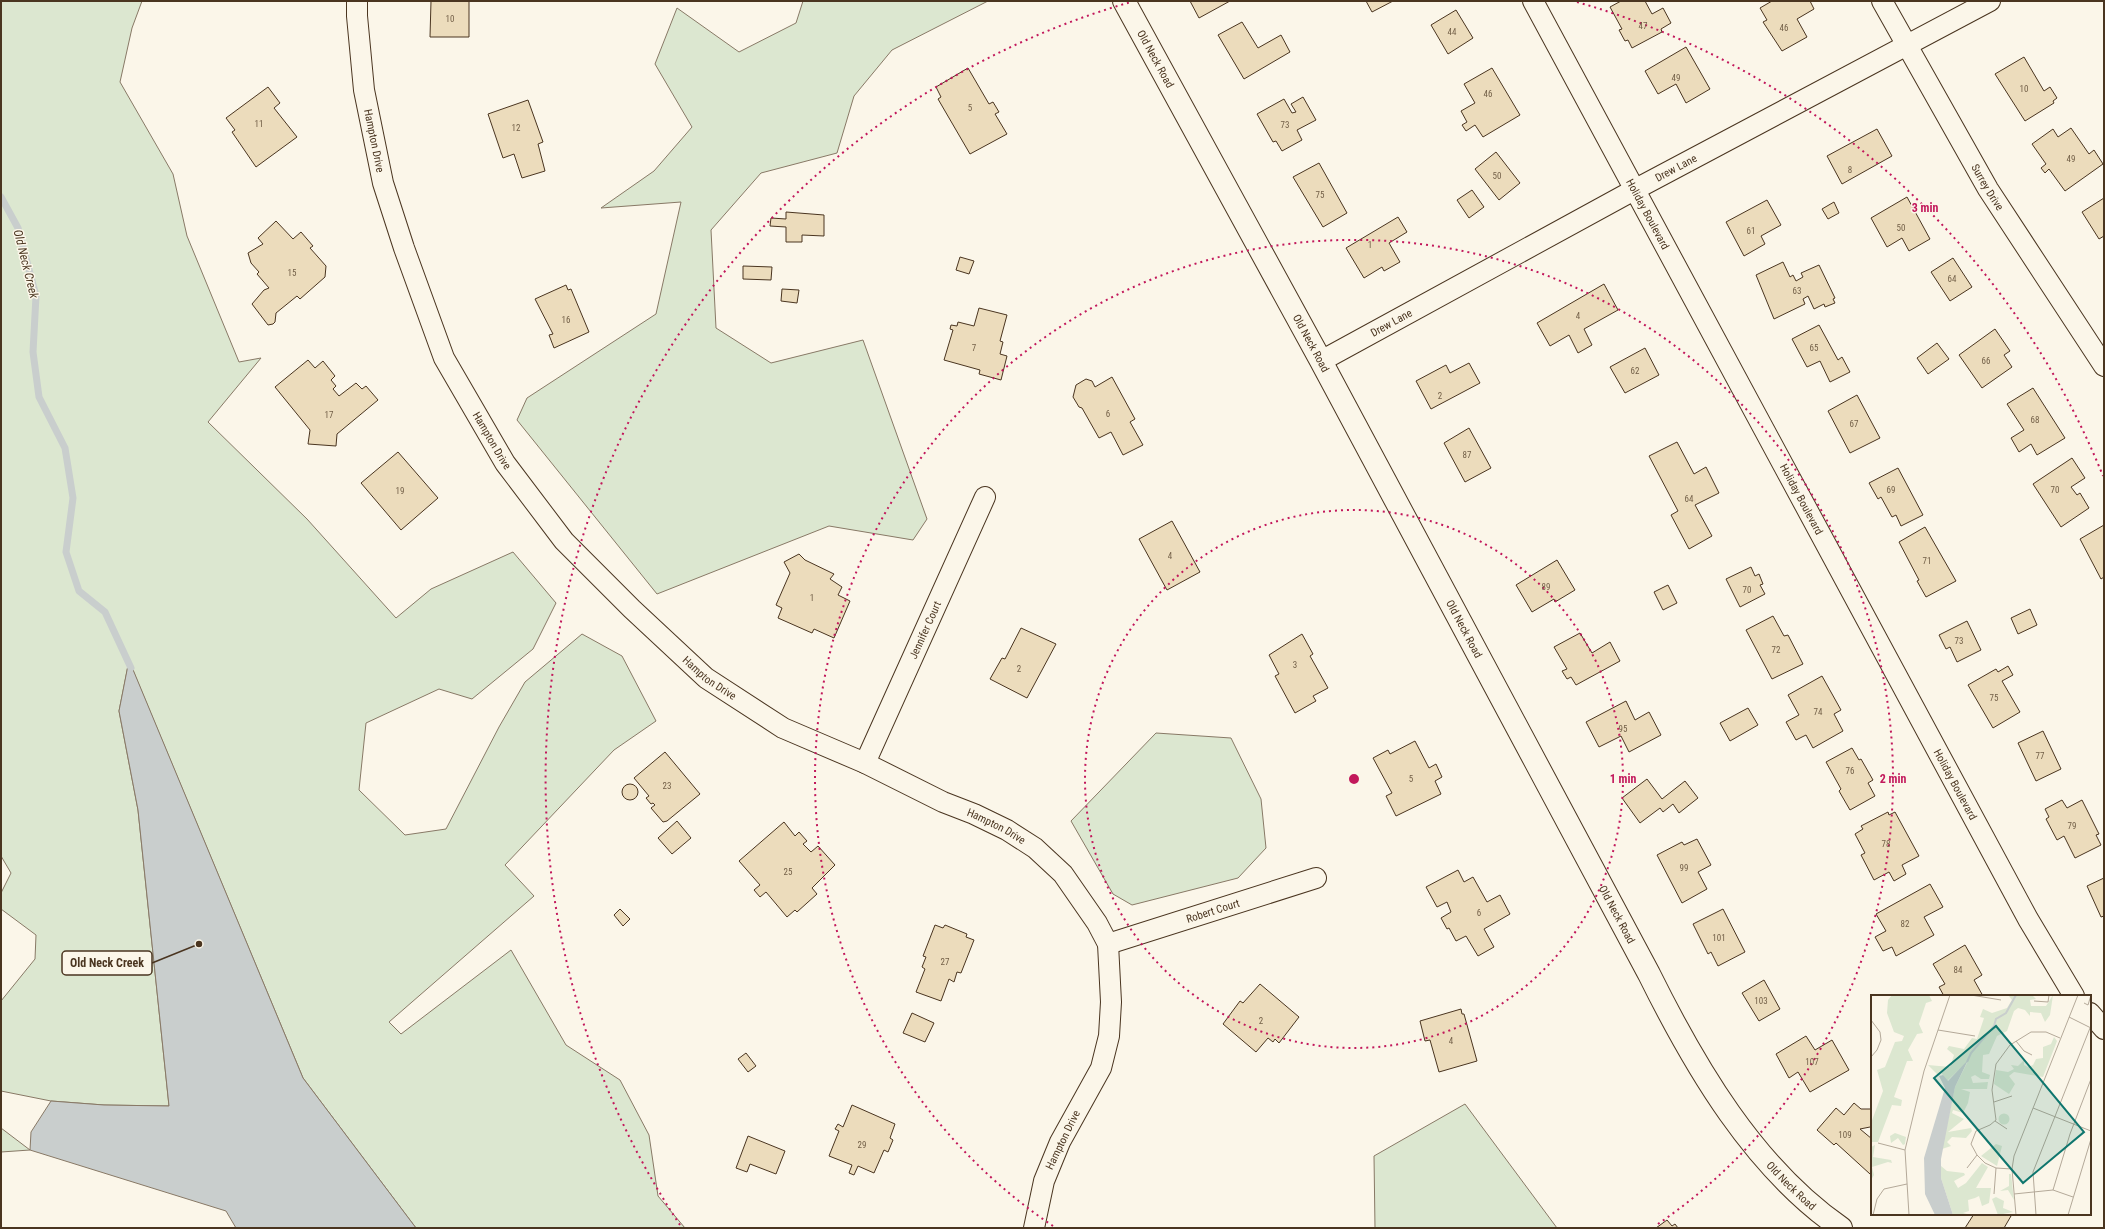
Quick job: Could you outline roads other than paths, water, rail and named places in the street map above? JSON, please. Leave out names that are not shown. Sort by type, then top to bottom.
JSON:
[{"type":"street","name":"Hampton Drive","points":[[357,1],[364,90],[383,183],[404,248],[444,358],[505,463],[564,541],[632,609],[706,678],[783,728],[865,763],[943,802],[974,814],[1007,830],[1035,848],[1062,874],[1097,923],[1108,944],[1111,1002],[1109,1036],[1101,1068],[1060,1142],[1049,1168],[1044,1181],[1034,1228]]},
{"type":"street","name":"Old Neck Road","points":[[1124,1],[1321,361],[1650,974],[1673,1022],[1698,1065],[1749,1140],[1771,1166],[1831,1225]]},
{"type":"street","name":"Holiday Boulevard","points":[[1533,1],[2028,919],[2073,995]]},
{"type":"street","name":"Surrey Drive","points":[[1882,1],[1988,189],[2104,366]]},
{"type":"street","name":"Drew Lane","points":[[1321,361],[1634,190],[1990,1]]},
{"type":"street","name":"Jennifer Court","points":[[865,763],[985,497]]},
{"type":"street","name":"Robert Court","points":[[1108,944],[1316,878]]},
{"type":"street","points":[[2091,1014],[2104,1029]]},
{"type":"waterway","name":"Old Neck Creek","points":[[1,197],[18,228],[36,296],[33,352],[39,397],[65,448],[73,498],[66,552],[79,591],[105,612],[131,668]]},
{"type":"place","name":"Old Neck Creek","points":[[199,944]]}]
